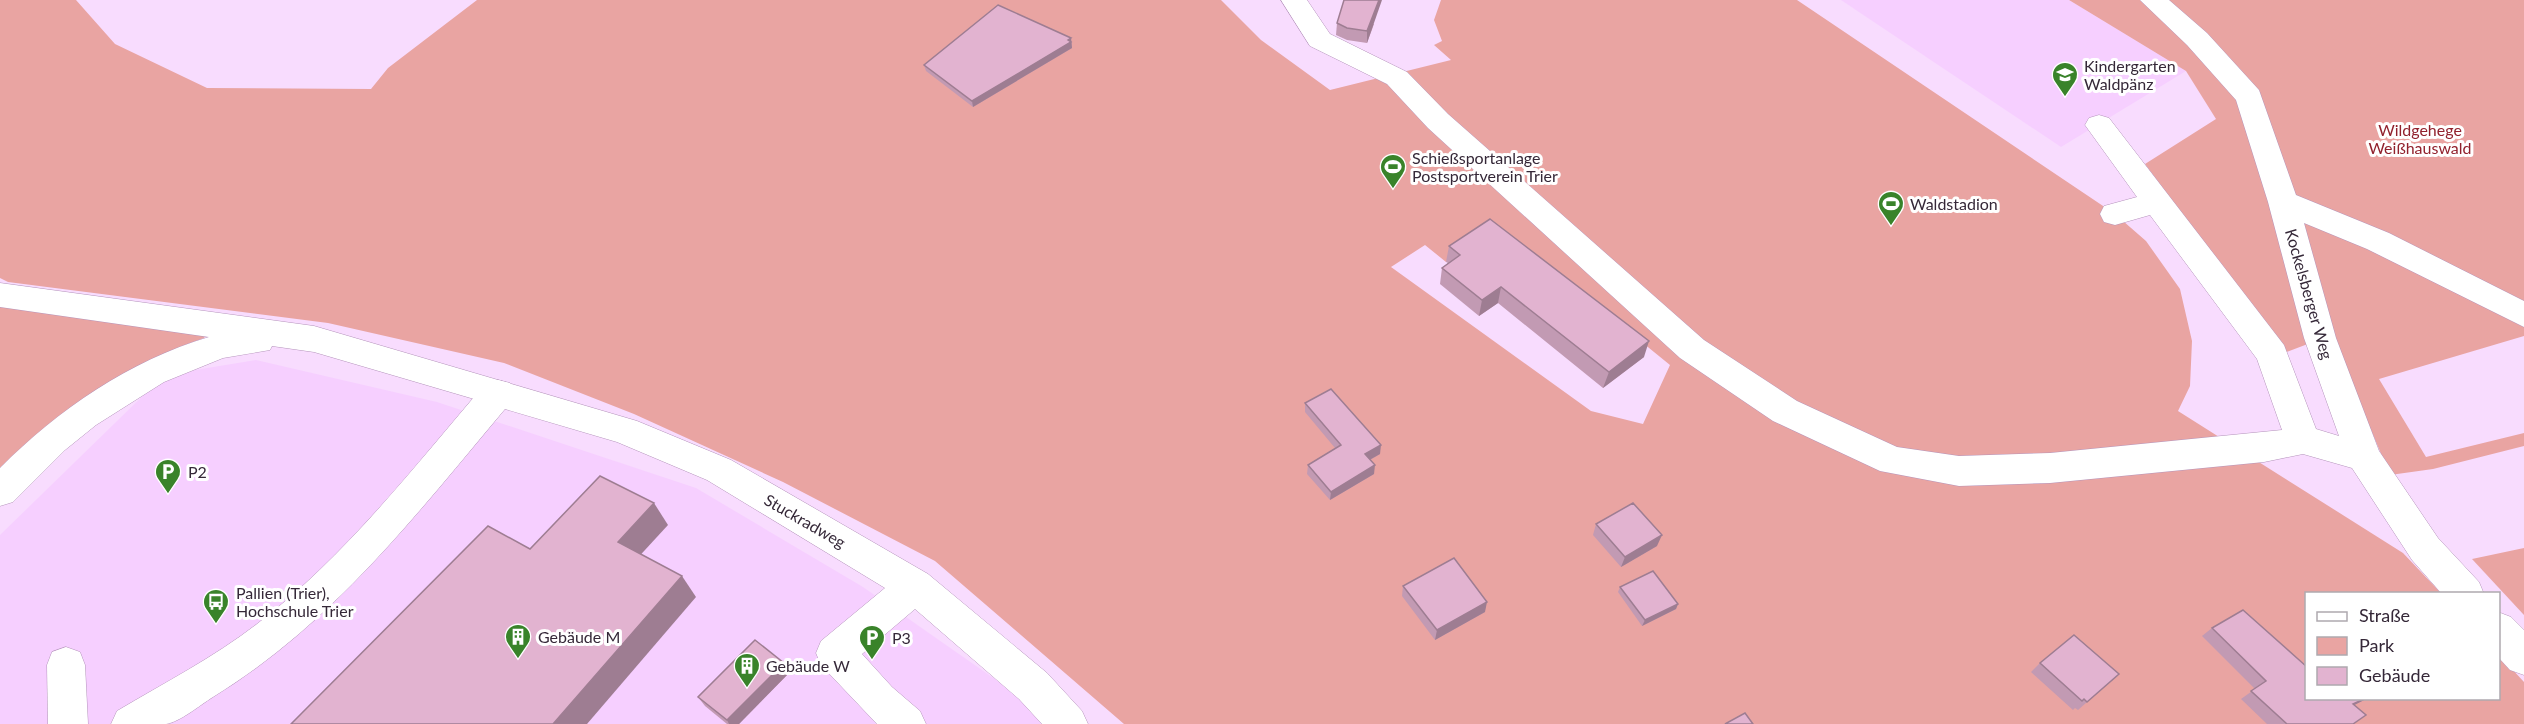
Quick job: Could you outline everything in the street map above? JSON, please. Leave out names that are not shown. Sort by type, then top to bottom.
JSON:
[{"type":"street","points":[[1294,0],[1320,40],[1397,78],[1438,121],[1692,350],[1785,411],[1892,461],[1959,471],[2050,468],[2264,448],[2302,440],[2364,457]]},
{"type":"street","name":"Kockelsberger Weg","points":[[2153,0],[2197,39],[2249,96],[2283,202],[2320,338],[2364,457],[2426,549],[2464,592]]},
{"type":"street","points":[[2099,124],[2272,354],[2302,440]]},
{"type":"street","points":[[2115,214],[2158,202]]},
{"type":"street","points":[[2283,202],[2378,241],[2524,315]]},
{"type":"street","points":[[0,295],[314,339]]},
{"type":"street","points":[[0,491],[56,437],[100,403],[172,362],[238,342],[314,339]]},
{"type":"street","name":"Stuckradweg","points":[[314,339],[625,431],[719,470],[915,586],[1033,686],[1068,724]]},
{"type":"street","points":[[145,720],[233,665],[288,623],[333,581],[498,393]]},
{"type":"street","points":[[906,724],[878,700],[835,653],[915,586]]},
{"type":"street","points":[[2500,630],[2524,657]]},
{"type":"street","points":[[66,665],[68,724]]},
{"type":"shaded area","name":"Kindergarten Waldpänz","points":[[1841,0],[2069,0],[2186,71],[2061,147]]},
{"type":"shaded area","points":[[256,360],[437,402],[696,488],[863,587],[1022,698],[1042,724],[0,724],[0,535],[154,385],[195,370]]},
{"type":"green space","points":[[0,0],[76,0],[115,44],[207,88],[371,89],[388,68],[477,0],[1221,0],[1261,40],[1330,90],[1451,60],[1434,45],[1442,41],[1434,20],[1441,0],[1797,0],[2115,214],[2146,241],[2180,289],[2192,341],[2190,386],[2178,411],[2403,553],[2440,592],[2305,592],[2305,700],[2500,700],[2500,656],[2524,682],[2524,724],[1124,724],[935,561],[783,482],[634,414],[504,363],[328,323],[8,282],[0,278]],"holes":[[[1499,226],[1670,365],[1643,424],[1591,411],[1391,267],[1425,245],[1446,262]]]},
{"type":"green space","name":"Wildgehege Weißhauswald","points":[[2069,0],[2524,0],[2524,312],[2273,195],[2313,342],[2284,353],[2145,164],[2216,119],[2186,71]]},
{"type":"green space","points":[[2308,219],[2524,322],[2524,336],[2379,379],[2426,457],[2524,433],[2524,446],[2433,469],[2390,475],[2339,354],[2297,220]]},
{"type":"green space","points":[[0,304],[208,333],[204,338],[135,368],[102,386],[52,423],[0,474]]},
{"type":"green space","points":[[2524,548],[2524,615],[2472,559]]},
{"type":"building","points":[[1344,0],[1379,0],[1367,31],[1347,28],[1337,23]]},
{"type":"building","points":[[998,5],[1071,38],[1068,40],[1071,42],[972,101],[924,65]]},
{"type":"building","points":[[1490,219],[1649,341],[1609,372],[1501,287],[1482,300],[1442,268],[1460,255],[1449,246]]},
{"type":"building","points":[[1331,389],[1381,445],[1365,454],[1375,465],[1331,492],[1308,465],[1341,445],[1305,403]]},
{"type":"building","name":"Gebäude M","points":[[600,476],[654,503],[618,542],[682,576],[553,724],[291,724],[488,526],[530,549]]},
{"type":"building","points":[[1633,503],[1662,535],[1625,557],[1596,524]]},
{"type":"building","points":[[1454,558],[1487,602],[1437,630],[1403,586]]},
{"type":"building","points":[[1653,571],[1678,604],[1645,620],[1620,587]]},
{"type":"building","points":[[2243,610],[2305,665],[2305,700],[2362,700],[2353,704],[2366,715],[2353,724],[2287,724],[2251,691],[2266,681],[2212,628]]},
{"type":"building","points":[[2074,635],[2119,674],[2087,702],[2084,699],[2082,701],[2040,663]]},
{"type":"building","name":"Gebäude W","points":[[755,640],[784,663],[727,720],[698,697]]},
{"type":"building","points":[[1745,713],[1753,724],[1725,724]]},
{"type":"place","name":"Kindergarten Waldpänz","points":[[2065,98]]},
{"type":"place","name":"Schießsportanlage Postsportverein Trier","points":[[1393,190]]},
{"type":"place","name":"Waldstadion","points":[[1891,227]]},
{"type":"place","name":"P2","points":[[168,495]]},
{"type":"place","name":"Pallien (Trier), Hochschule Trier","points":[[216,625]]},
{"type":"place","name":"Gebäude M","points":[[518,660]]},
{"type":"place","name":"P3","points":[[872,661]]},
{"type":"place","name":"Gebäude W","points":[[747,689]]}]
